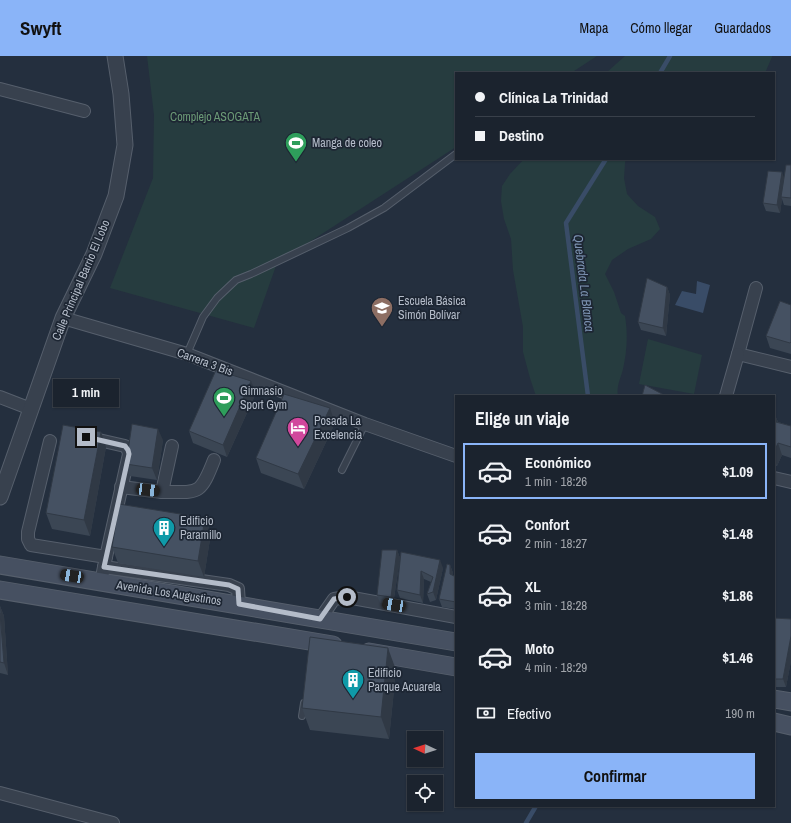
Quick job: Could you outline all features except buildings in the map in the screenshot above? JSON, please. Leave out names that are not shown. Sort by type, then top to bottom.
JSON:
[{"type":"main road","name":"Avenida Los Augustinos","points":[[0,565],[104,568],[239,604],[455,642]]},
{"type":"main road","name":"Avenida Los Augustinos","points":[[0,590],[310,645],[352,649],[455,667]]},
{"type":"main road","points":[[775,699],[791,702]]},
{"type":"main road","points":[[775,722],[791,726]]},
{"type":"street","name":"Calle Principal Barrio El Lobo","points":[[0,497],[64,318],[94,254],[116,196],[125,145],[121,94],[115,56]]},
{"type":"street","points":[[0,89],[84,111]]},
{"type":"street","points":[[726,395],[756,288]]},
{"type":"street","name":"Carrera 3 Bis","points":[[64,318],[188,354],[365,424],[455,456]]},
{"type":"street","points":[[738,354],[791,367]]},
{"type":"street","points":[[0,397],[31,409]]},
{"type":"street","points":[[50,441],[28,532],[28,539],[31,545],[104,568],[129,454],[125,446],[80,436]]},
{"type":"street","points":[[162,492],[172,446]]},
{"type":"street","points":[[121,487],[162,492],[192,492],[200,488],[205,483],[214,460]]},
{"type":"street","points":[[775,478],[791,482]]},
{"type":"street","points":[[320,619],[334,599],[347,597],[455,616]]},
{"type":"street","points":[[0,793],[113,823]]},
{"type":"lane","points":[[188,354],[203,317],[217,298],[236,280],[348,228],[384,208],[455,155]]},
{"type":"lane","points":[[342,470],[365,424]]},
{"type":"lane","points":[[302,716],[304,694]]},
{"type":"green space","name":"Complejo ASOGATA","points":[[147,56],[597,56],[573,72],[455,72],[455,148],[277,263],[254,328],[110,288],[153,178],[154,115]]},
{"type":"green space","points":[[625,56],[772,56],[765,72],[607,72]]},
{"type":"green space","points":[[523,160],[626,160],[624,178],[627,194],[638,206],[655,217],[660,229],[651,239],[628,249],[612,260],[605,274],[614,292],[621,313],[625,316],[626,323],[626,349],[623,369],[618,385],[618,395],[536,395],[523,352],[523,327],[513,270],[511,239],[504,219],[501,201],[502,186],[510,174]]},
{"type":"green space","points":[[648,339],[702,355],[694,394],[639,384]]},
{"type":"water","points":[[697,281],[710,285],[703,313],[675,305],[682,291],[696,294]]},
{"type":"waterway","name":"Quebrada La Blanca","points":[[661,72],[670,56]]},
{"type":"waterway","name":"Quebrada La Blanca","points":[[588,395],[566,223],[605,160]]},
{"type":"waterway","name":"Quebrada La Blanca","points":[[526,823],[535,807]]},
{"type":"place","name":"Manga de coleo","points":[[296,162]]},
{"type":"place","name":"Escuela Básica Simón Bolívar","points":[[382,328]]},
{"type":"place","name":"Gimnasio Sport Gym","points":[[224,418]]},
{"type":"place","name":"Posada La Excelencia","points":[[298,448]]},
{"type":"place","name":"Edificio Paramillo","points":[[164,548]]},
{"type":"place","name":"Edificio Parque Acuarela","points":[[353,700]]},
{"type":"route","points":[[86,437],[125,446],[129,454],[104,567],[229,585],[238,589],[239,604],[320,619],[334,599],[347,597]]}]
